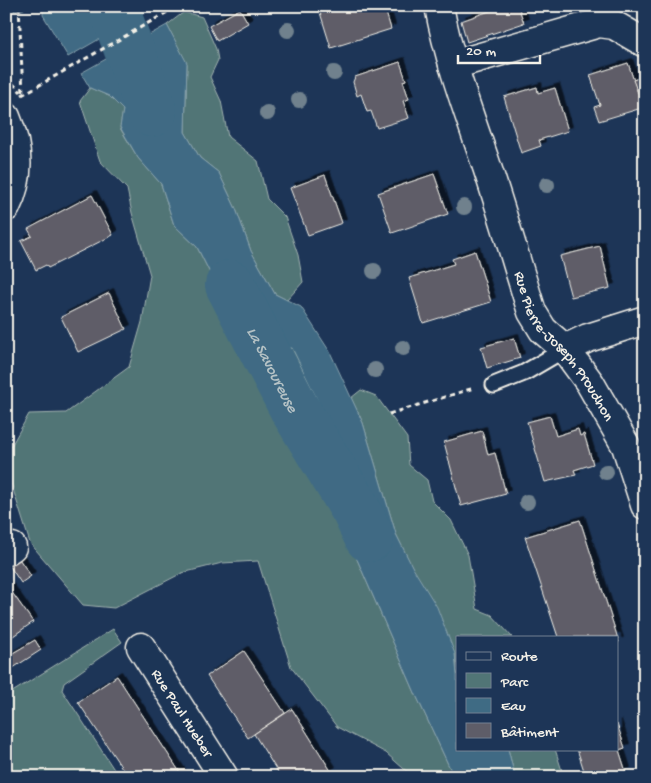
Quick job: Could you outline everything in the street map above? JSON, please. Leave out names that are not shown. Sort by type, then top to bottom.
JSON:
[{"type":"street","name":"Rue Pierre-Joseph Proudhon","points":[[439,6],[444,34],[453,65],[532,312],[543,330],[565,349],[590,383],[626,446],[645,506]]},
{"type":"street","points":[[453,65],[599,23],[614,25],[645,43]]},
{"type":"street","points":[[6,117],[14,136],[16,172],[13,193],[6,207]]},
{"type":"street","points":[[565,349],[588,338],[645,320]]},
{"type":"street","name":"Rue Paul Hueber","points":[[142,647],[224,777]]},
{"type":"lane","points":[[494,385],[524,373],[565,349]]},
{"type":"path","points":[[18,6],[23,94]]},
{"type":"path","points":[[23,94],[62,74],[178,6]]},
{"type":"path","points":[[6,76],[23,94]]},
{"type":"path","points":[[389,414],[475,388],[494,385]]},
{"type":"green space","points":[[184,12],[202,17],[216,49],[218,60],[210,77],[221,101],[228,137],[258,161],[267,199],[285,217],[298,255],[303,282],[287,300],[275,294],[251,251],[236,209],[219,173],[200,158],[185,132],[187,64],[167,25]]},
{"type":"green space","points":[[90,88],[109,96],[123,110],[120,128],[138,158],[161,184],[174,225],[197,247],[219,291],[242,345],[292,348],[340,444],[333,504],[416,695],[454,777],[413,777],[386,753],[337,727],[291,667],[258,561],[222,563],[182,573],[114,608],[83,605],[30,543],[6,467],[6,455],[29,414],[66,413],[129,367],[142,322],[150,275],[127,189],[100,161],[80,101]]},
{"type":"green space","points":[[361,390],[376,396],[407,438],[409,465],[427,480],[432,501],[451,520],[468,555],[477,609],[492,615],[511,636],[456,636],[456,664],[455,654],[396,534],[363,423],[351,398]]},
{"type":"green space","points":[[113,629],[122,642],[64,683],[62,690],[119,777],[6,777],[6,696]]},
{"type":"green space","points":[[508,750],[555,750],[564,777],[515,777]]},
{"type":"water","points":[[43,6],[157,6],[68,57],[43,15]]},
{"type":"water","points":[[167,25],[187,63],[185,132],[200,158],[219,173],[236,209],[251,251],[275,294],[301,307],[330,352],[363,423],[396,534],[413,568],[437,607],[455,654],[456,750],[508,750],[515,777],[454,777],[416,695],[333,504],[339,444],[292,348],[242,345],[219,291],[197,247],[174,225],[161,184],[138,158],[120,127],[123,110],[109,96],[90,88],[81,73]]},
{"type":"building","points":[[318,6],[384,6],[391,29],[331,48]]},
{"type":"building","points":[[504,6],[518,6],[524,23],[467,42],[461,21]]},
{"type":"building","points":[[240,9],[248,23],[217,41],[209,26]]},
{"type":"building","points":[[400,62],[406,80],[403,81],[409,99],[403,101],[409,118],[377,128],[371,111],[367,112],[361,94],[357,96],[353,82],[355,77]]},
{"type":"building","points":[[628,63],[638,93],[644,91],[645,107],[599,121],[594,107],[600,105],[590,75]]},
{"type":"building","points":[[639,78],[644,91],[638,93],[633,80]]},
{"type":"building","points":[[537,87],[538,93],[555,88],[568,131],[539,140],[541,146],[521,153],[504,97]]},
{"type":"building","points":[[434,174],[448,214],[392,233],[378,193]]},
{"type":"building","points":[[325,175],[342,223],[308,235],[290,188]]},
{"type":"building","points":[[92,195],[113,235],[48,268],[46,265],[36,270],[21,241],[32,236],[28,229]]},
{"type":"building","points":[[600,246],[610,288],[571,297],[560,256]]},
{"type":"building","points":[[475,251],[491,302],[423,323],[409,278],[454,264],[452,259]]},
{"type":"building","points":[[109,293],[126,329],[78,352],[61,317]]},
{"type":"building","points":[[514,338],[520,358],[487,368],[481,347]]},
{"type":"building","points":[[550,416],[556,436],[578,429],[580,436],[584,434],[593,464],[574,470],[576,475],[545,482],[527,422]]},
{"type":"building","points":[[482,431],[488,455],[495,453],[506,494],[461,506],[444,442]]},
{"type":"building","points":[[580,520],[617,636],[558,636],[525,537]]},
{"type":"building","points":[[17,556],[31,576],[21,583],[7,562]]},
{"type":"building","points":[[6,584],[33,622],[6,641]]},
{"type":"building","points":[[35,640],[41,650],[13,668],[6,657]]},
{"type":"building","points":[[244,651],[285,713],[248,738],[207,676]]},
{"type":"building","points":[[117,676],[183,777],[128,777],[78,702]]},
{"type":"building","points":[[292,709],[331,771],[322,777],[281,777],[254,734]]},
{"type":"building","points":[[618,727],[625,748],[619,750],[626,772],[610,777],[586,777],[577,750],[618,750]]},
{"type":"waterway","points":[[6,7],[21,6]]},
{"type":"waterway","name":"La Savoureuse","points":[[113,6],[152,112]]},
{"type":"waterway","name":"La Savoureuse","points":[[230,285],[294,408],[356,510],[369,537]]}]
